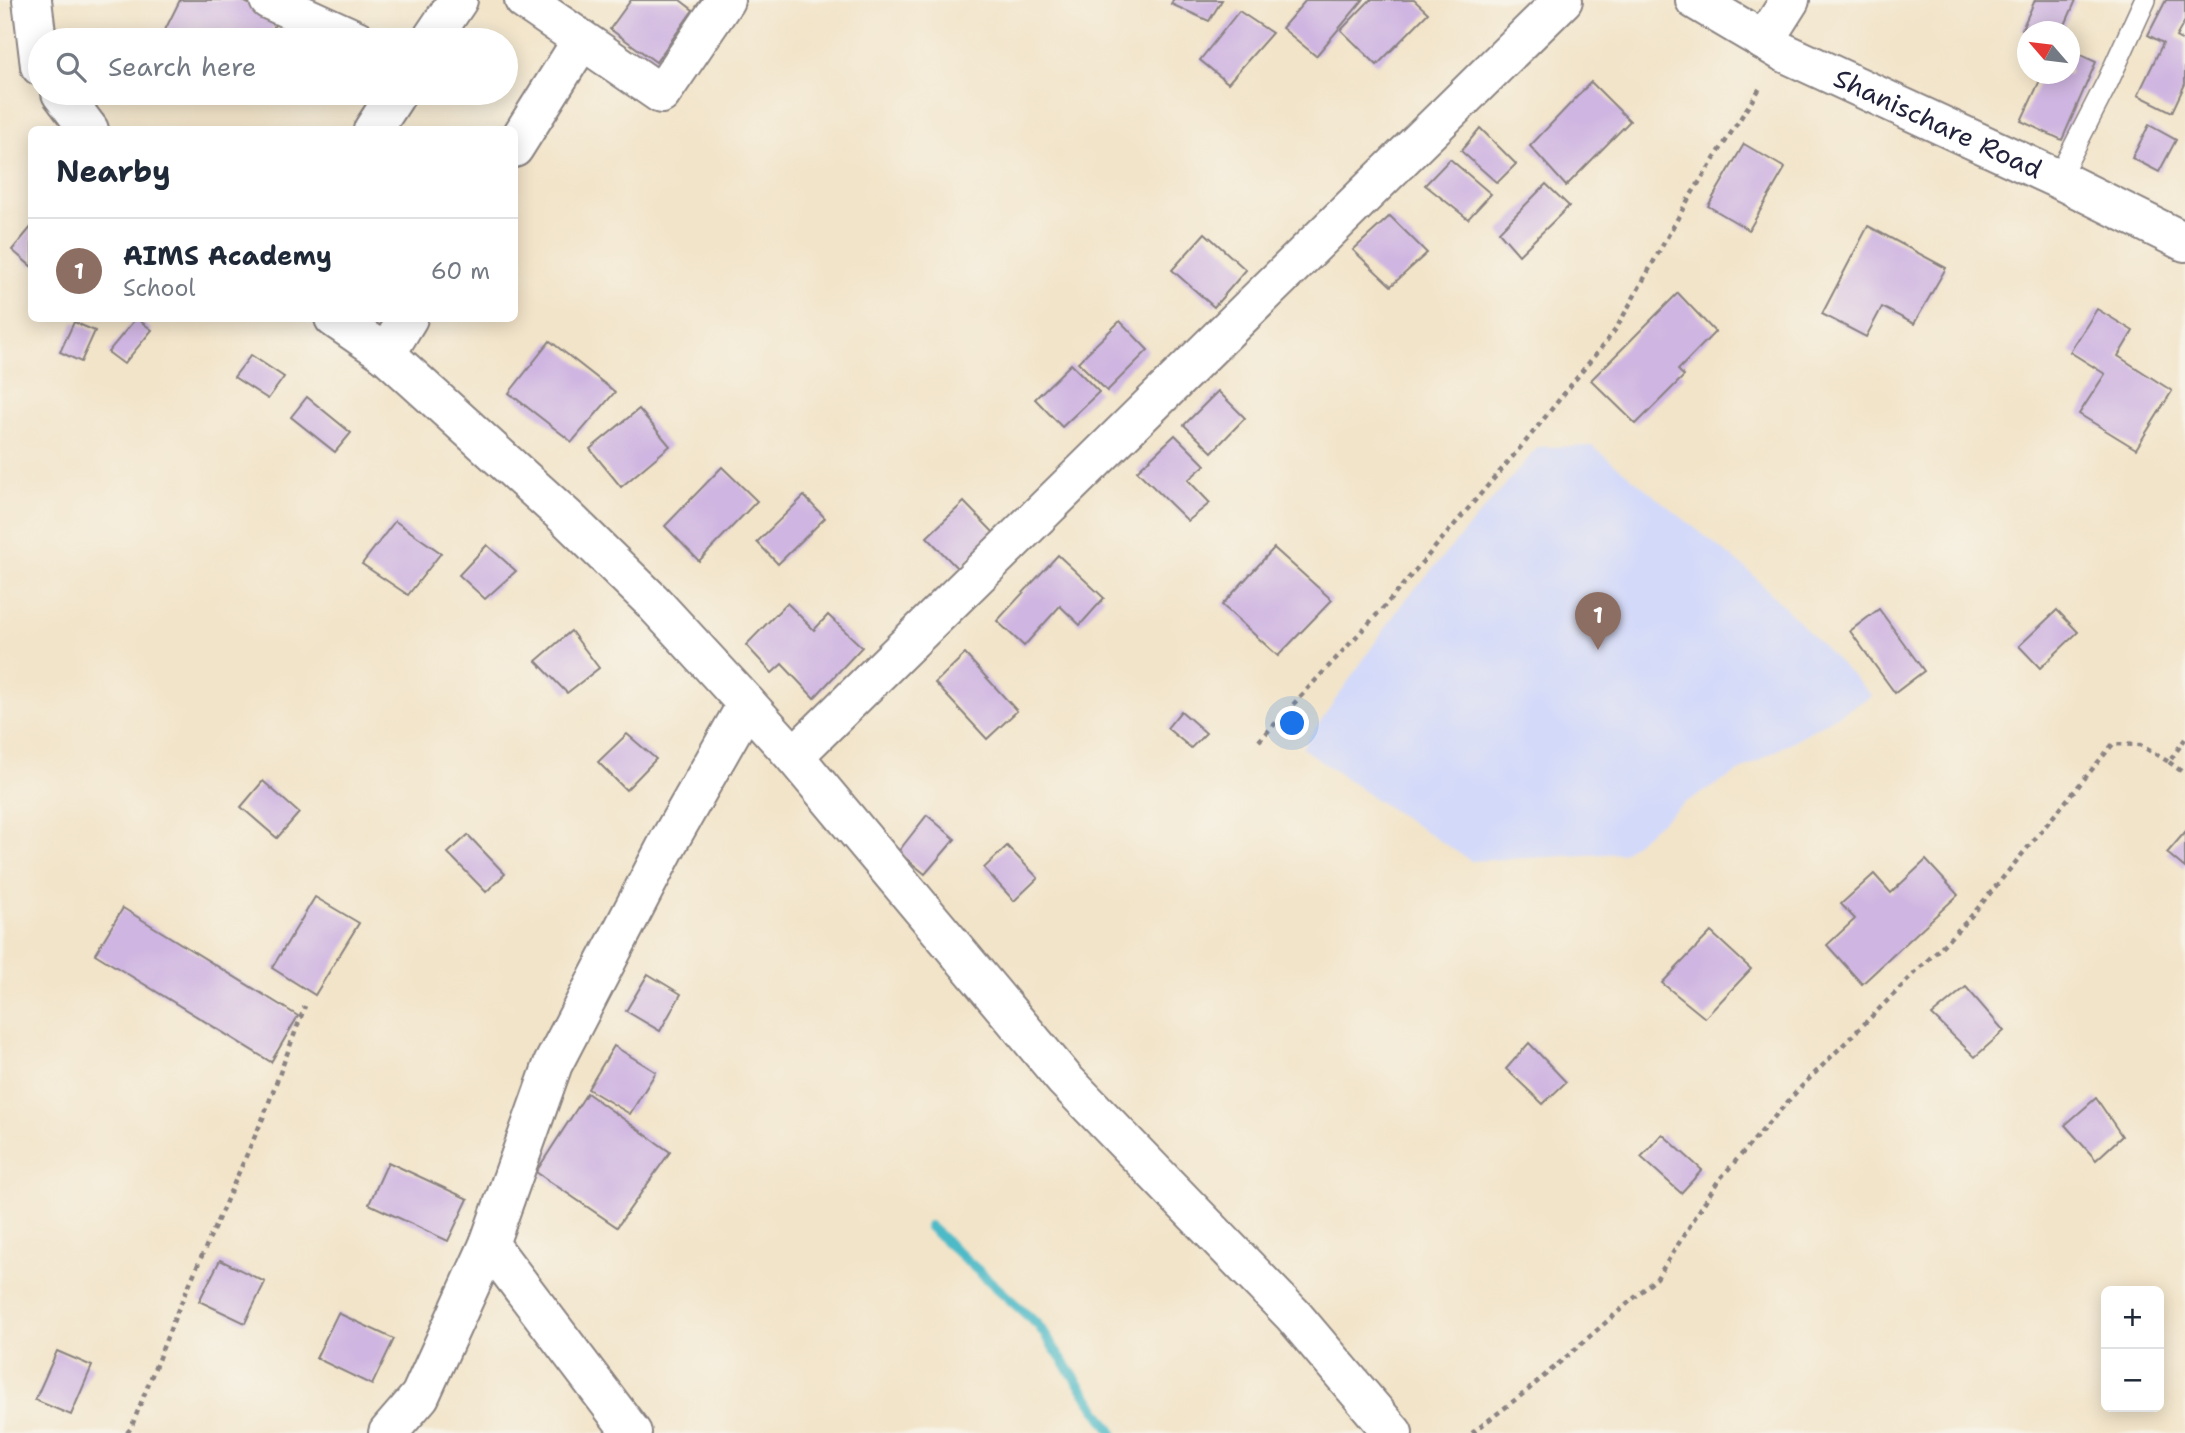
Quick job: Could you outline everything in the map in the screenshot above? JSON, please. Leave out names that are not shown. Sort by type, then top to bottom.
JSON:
[{"type":"street","points":[[32,0],[35,28]]},
{"type":"street","points":[[269,0],[331,28]]},
{"type":"street","points":[[440,28],[458,0]]},
{"type":"street","points":[[524,0],[662,94],[725,0]]},
{"type":"street","points":[[794,756],[1563,0]]},
{"type":"street","name":"Shanischare Road","points":[[1695,0],[1774,46],[2058,179],[2185,242]]},
{"type":"street","points":[[1774,46],[1790,0]]},
{"type":"street","points":[[518,142],[582,40]]},
{"type":"street","points":[[70,105],[86,126]]},
{"type":"street","points":[[376,126],[389,105]]},
{"type":"street","points":[[340,322],[386,354],[567,517],[651,600],[794,756],[1065,1080],[1293,1315],[1393,1433]]},
{"type":"street","points":[[386,354],[406,322]]},
{"type":"street","points":[[388,1433],[419,1415],[489,1244],[553,1065],[669,841],[747,704]]},
{"type":"street","points":[[489,1244],[632,1433]]},
{"type":"lane","points":[[2058,179],[2108,81],[2145,0]]},
{"type":"path","points":[[1259,741],[1383,608],[1526,441],[1616,329],[1774,46]]},
{"type":"path","points":[[2169,762],[2185,739]]},
{"type":"path","points":[[1472,1433],[1528,1390],[1657,1278],[1718,1181],[1798,1090],[1968,920],[2113,744],[2140,746],[2185,774]]},
{"type":"path","points":[[127,1433],[263,1118],[305,1006]]},
{"type":"shaded area","points":[[1592,446],[1749,571],[1872,696],[1684,803],[1623,853],[1471,861],[1302,748],[1401,605],[1538,447]]},
{"type":"building","points":[[180,0],[241,0],[278,19],[273,28],[166,28]]},
{"type":"building","points":[[631,0],[680,0],[693,10],[656,62],[610,29]]},
{"type":"building","points":[[1173,0],[1222,0],[1209,21],[1171,4]]},
{"type":"building","points":[[1306,0],[1363,0],[1316,56],[1282,28]]},
{"type":"building","points":[[1370,0],[1414,0],[1428,13],[1377,65],[1341,30]]},
{"type":"building","points":[[2035,0],[2076,0],[2067,21],[2026,21]]},
{"type":"building","points":[[2166,0],[2185,0],[2185,21],[2176,37],[2185,42],[2185,84],[2172,112],[2138,95],[2163,43],[2148,35]]},
{"type":"building","points":[[1239,11],[1272,33],[1228,83],[1200,60]]},
{"type":"building","points":[[2080,55],[2096,62],[2062,140],[2021,121],[2038,84],[2080,84]]},
{"type":"building","points":[[1591,82],[1630,121],[1566,186],[1530,146]]},
{"type":"building","points":[[2149,125],[2176,140],[2159,172],[2132,158]]},
{"type":"building","points":[[1480,128],[1516,164],[1497,183],[1461,151]]},
{"type":"building","points":[[1744,144],[1785,168],[1749,230],[1708,206]]},
{"type":"building","points":[[1450,159],[1491,194],[1468,219],[1425,185]]},
{"type":"building","points":[[1546,184],[1569,206],[1519,255],[1499,232]]},
{"type":"building","points":[[1390,216],[1427,253],[1391,286],[1353,250]]},
{"type":"building","points":[[1868,226],[1946,268],[1914,324],[1882,307],[1866,337],[1822,314]]},
{"type":"building","points":[[28,231],[28,264],[12,250]]},
{"type":"building","points":[[1205,233],[1246,270],[1214,307],[1172,270]]},
{"type":"building","points":[[1678,293],[1715,332],[1678,370],[1684,376],[1636,424],[1591,380]]},
{"type":"building","points":[[2097,309],[2133,331],[2118,356],[2172,391],[2136,449],[2079,414],[2105,374],[2070,352]]},
{"type":"building","points":[[1120,321],[1148,350],[1107,391],[1078,362]]},
{"type":"building","points":[[74,322],[95,331],[81,362],[60,352]]},
{"type":"building","points":[[133,322],[141,322],[152,330],[124,364],[108,352]]},
{"type":"building","points":[[550,341],[615,392],[572,442],[509,393]]},
{"type":"building","points":[[251,355],[284,377],[268,399],[234,377]]},
{"type":"building","points":[[1071,364],[1099,392],[1062,427],[1035,399]]},
{"type":"building","points":[[1218,391],[1245,418],[1212,452],[1184,425]]},
{"type":"building","points":[[307,397],[351,433],[335,452],[291,417]]},
{"type":"building","points":[[639,409],[670,446],[621,487],[590,449]]},
{"type":"building","points":[[1175,435],[1205,465],[1188,480],[1210,503],[1188,521],[1137,471]]},
{"type":"building","points":[[722,467],[757,501],[699,561],[665,526]]},
{"type":"building","points":[[804,496],[825,518],[778,564],[757,542]]},
{"type":"building","points":[[964,502],[994,533],[958,569],[927,537]]},
{"type":"building","points":[[395,521],[441,553],[408,595],[362,564]]},
{"type":"building","points":[[487,545],[516,571],[485,599],[459,575]]},
{"type":"building","points":[[1274,548],[1332,600],[1278,656],[1222,605]]},
{"type":"building","points":[[1058,555],[1104,598],[1080,625],[1060,606],[1024,646],[997,621]]},
{"type":"building","points":[[787,603],[814,630],[828,615],[862,647],[814,698],[782,664],[772,673],[746,645]]},
{"type":"building","points":[[1879,609],[1924,671],[1895,693],[1850,631]]},
{"type":"building","points":[[2057,610],[2078,632],[2040,668],[2019,646]]},
{"type":"building","points":[[571,631],[599,668],[567,693],[536,661]]},
{"type":"building","points":[[965,654],[1017,711],[987,739],[935,683]]},
{"type":"building","points":[[1181,711],[1206,733],[1191,748],[1167,728]]},
{"type":"building","points":[[627,734],[656,759],[626,790],[598,762]]},
{"type":"building","points":[[263,781],[299,813],[277,838],[241,807]]},
{"type":"building","points":[[927,815],[955,839],[925,874],[898,852]]},
{"type":"building","points":[[2185,832],[2185,868],[2167,853]]},
{"type":"building","points":[[468,835],[505,874],[486,892],[448,853]]},
{"type":"building","points":[[1007,846],[1038,878],[1014,901],[984,868]]},
{"type":"building","points":[[1926,860],[1958,895],[1862,984],[1827,945],[1855,919],[1841,904],[1874,874],[1891,893]]},
{"type":"building","points":[[315,897],[359,923],[315,995],[272,968]]},
{"type":"building","points":[[123,908],[298,1016],[271,1062],[95,954]]},
{"type":"building","points":[[1711,932],[1751,969],[1705,1018],[1662,983]]},
{"type":"building","points":[[648,974],[681,994],[660,1031],[626,1011]]},
{"type":"building","points":[[1966,987],[2004,1031],[1975,1057],[1932,1015]]},
{"type":"building","points":[[1529,1043],[1566,1082],[1543,1104],[1506,1069]]},
{"type":"building","points":[[614,1046],[656,1072],[630,1114],[588,1089]]},
{"type":"building","points":[[587,1093],[670,1152],[617,1227],[536,1172]]},
{"type":"building","points":[[2096,1098],[2122,1136],[2096,1160],[2065,1125]]},
{"type":"building","points":[[1662,1134],[1702,1170],[1681,1193],[1641,1157]]},
{"type":"building","points":[[388,1162],[468,1199],[448,1241],[369,1204]]},
{"type":"building","points":[[220,1260],[265,1282],[245,1323],[199,1301]]},
{"type":"building","points":[[338,1313],[394,1339],[372,1385],[316,1358]]},
{"type":"building","points":[[57,1351],[92,1366],[71,1415],[35,1400]]},
{"type":"waterway","points":[[929,1226],[1038,1325],[1113,1433]]},
{"type":"place","name":"AIMS Academy","points":[[1598,650]]}]
